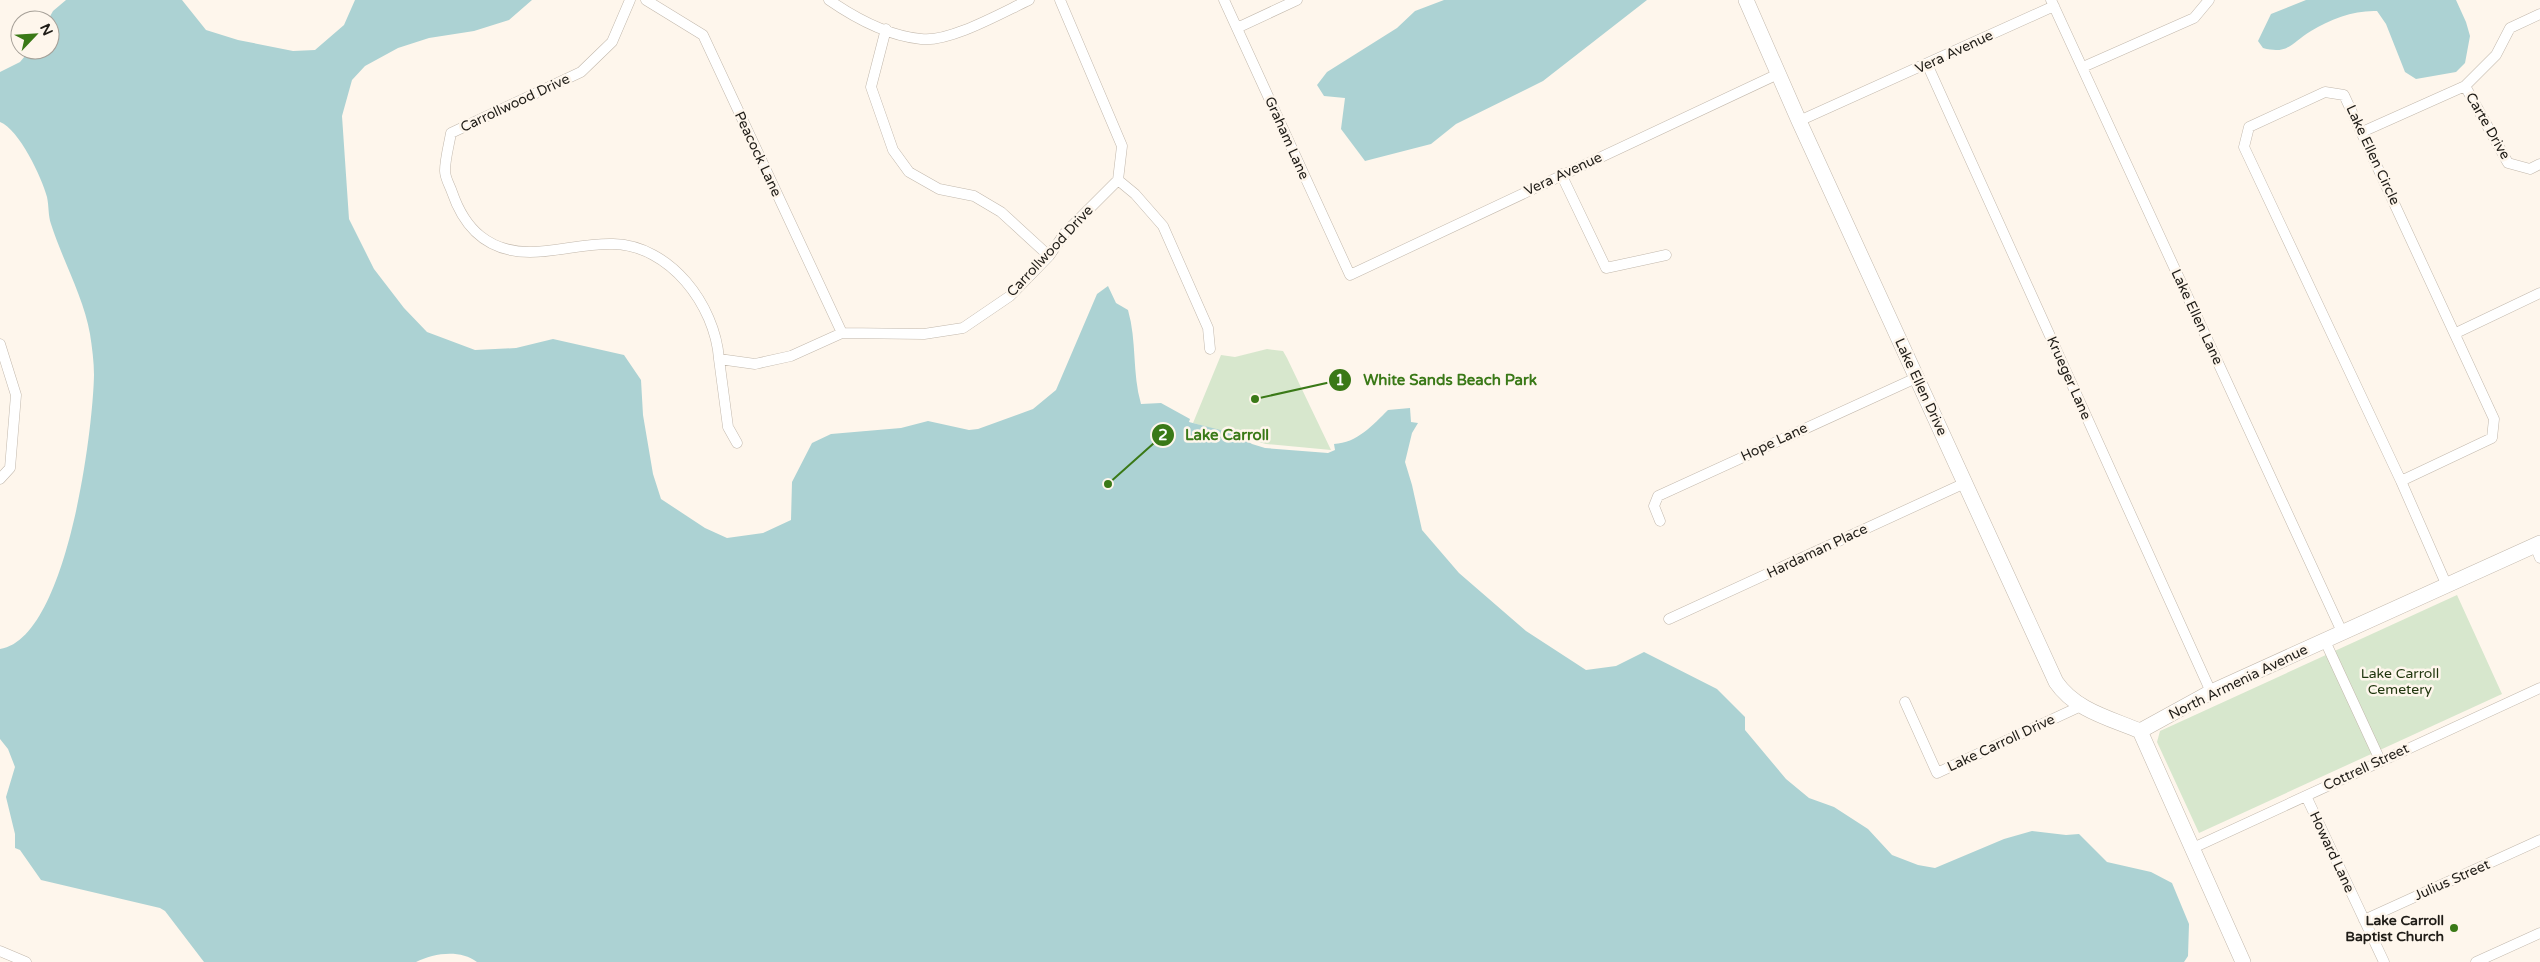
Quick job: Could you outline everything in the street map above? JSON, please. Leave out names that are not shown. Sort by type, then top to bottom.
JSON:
[{"type":"street","name":"Carrollwood Drive","points":[[630,0],[612,42],[581,72],[451,133],[445,172],[458,210],[478,235],[502,250],[530,252],[612,244],[641,248],[675,270],[699,299],[718,346],[718,359],[728,427],[737,443]]},
{"type":"street","name":"Peacock Lane","points":[[646,0],[703,35],[842,333]]},
{"type":"street","points":[[829,0],[852,16],[922,40],[953,34],[1029,0]]},
{"type":"street","points":[[1060,0],[1122,146],[1118,180],[1135,194],[1163,226],[1208,328],[1210,349]]},
{"type":"street","name":"Graham Lane","points":[[1224,0],[1350,275]]},
{"type":"street","points":[[1237,28],[1297,0]]},
{"type":"street","name":"Lake Ellen Drive","points":[[1746,0],[1799,121],[2056,682],[2066,696],[2081,706],[2140,731]]},
{"type":"street","points":[[2083,67],[2194,18],[2209,0]]},
{"type":"street","name":"Vera Avenue","points":[[1799,121],[1927,64],[2053,3]]},
{"type":"street","name":"Lake Ellen Lane","points":[[2053,3],[2343,634]]},
{"type":"street","points":[[2362,132],[2465,86],[2496,55],[2510,28],[2540,14]]},
{"type":"street","points":[[886,29],[872,87],[893,150],[909,172],[939,189],[977,198],[1001,212],[1049,256]]},
{"type":"street","name":"Krueger Lane","points":[[1927,64],[2211,692]]},
{"type":"street","name":"Vera Avenue","points":[[1350,275],[1561,174],[1778,74]]},
{"type":"street","name":"Carte Drive","points":[[2465,86],[2508,163],[2530,169],[2540,164]]},
{"type":"street","name":"Lake Ellen Circle","points":[[2401,481],[2492,438],[2494,420],[2456,332],[2344,95],[2325,92],[2249,127],[2244,147],[2401,481],[2446,586]]},
{"type":"street","points":[[1561,174],[1606,268],[1666,255]]},
{"type":"street","name":"Carrollwood Drive","points":[[718,359],[755,364],[791,356],[842,333],[924,334],[963,328],[1010,296],[1049,256],[1066,233],[1118,180]]},
{"type":"street","points":[[2456,332],[2540,293]]},
{"type":"street","points":[[0,344],[16,396],[10,468],[0,479]]},
{"type":"street","name":"Hope Lane","points":[[1660,521],[1654,506],[1658,496],[1916,378]]},
{"type":"street","name":"Hardaman Place","points":[[1669,619],[1965,483]]},
{"type":"street","name":"North Armenia Avenue","points":[[2140,731],[2211,692],[2446,586],[2538,549]]},
{"type":"street","points":[[2325,641],[2380,760]]},
{"type":"street","name":"Cottrell Street","points":[[2193,848],[2380,760],[2540,688]]},
{"type":"street","name":"Lake Carroll Drive","points":[[1905,702],[1937,773],[2081,706]]},
{"type":"street","points":[[2140,731],[2243,962]]},
{"type":"street","name":"Howard Lane","points":[[2306,796],[2384,962]]},
{"type":"street","name":"Julius Street","points":[[2364,920],[2540,840]]},
{"type":"street","points":[[2476,962],[2540,933]]},
{"type":"street","points":[[0,951],[26,962]]},
{"type":"green space","points":[[1267,349],[1283,351],[1331,450],[1266,444],[1193,423],[1221,355],[1235,357]]},
{"type":"green space","name":"Lake Carroll Cemetery","points":[[2457,595],[2502,694],[2199,833],[2157,742],[2160,731]]},
{"type":"water","points":[[66,0],[182,0],[206,30],[238,40],[293,51],[315,50],[344,25],[355,0],[532,0],[509,20],[474,31],[429,38],[398,48],[365,66],[352,80],[342,116],[349,219],[374,269],[404,308],[427,332],[475,350],[516,348],[553,339],[624,355],[641,380],[643,415],[653,474],[661,499],[705,528],[727,538],[763,533],[791,520],[792,482],[812,443],[831,434],[901,428],[928,421],[969,430],[978,429],[1033,409],[1056,390],[1097,294],[1108,286],[1116,303],[1128,310],[1133,333],[1136,381],[1141,404],[1161,403],[1190,419],[1189,422],[1236,434],[1252,444],[1265,448],[1328,453],[1335,450],[1334,444],[1350,440],[1364,432],[1388,410],[1410,408],[1411,422],[1418,423],[1412,433],[1405,462],[1422,530],[1459,573],[1526,631],[1586,670],[1616,666],[1644,652],[1717,689],[1745,717],[1745,730],[1786,779],[1809,798],[1834,807],[1868,829],[1892,855],[1918,865],[1935,868],[2004,839],[2032,831],[2066,835],[2079,834],[2107,862],[2151,872],[2172,883],[2189,924],[2188,956],[2184,962],[477,962],[463,955],[447,954],[431,956],[416,962],[204,962],[165,911],[160,908],[41,880],[20,850],[15,848],[15,834],[6,797],[15,767],[8,749],[0,739],[0,649],[23,637],[43,610],[59,573],[72,529],[81,484],[88,440],[94,375],[87,320],[51,224],[47,197],[29,155],[15,134],[0,122],[0,72],[22,60],[60,60],[60,10],[54,10]]},
{"type":"water","points":[[1444,0],[1647,0],[1543,81],[1456,124],[1431,144],[1365,161],[1341,129],[1345,98],[1324,96],[1317,85],[1327,72],[1397,28],[1415,11]]},
{"type":"water","points":[[2306,0],[2456,0],[2470,36],[2465,63],[2456,72],[2416,79],[2405,72],[2386,24],[2377,11],[2360,12],[2334,19],[2311,31],[2285,49],[2272,50],[2263,48],[2258,41],[2271,14]]},
{"type":"place","name":"White Sands Beach Park","points":[[1255,399]]},
{"type":"place","name":"Lake Carroll","points":[[1108,484]]},
{"type":"place","name":"Lake Carroll Baptist Church","points":[[2454,928]]}]
